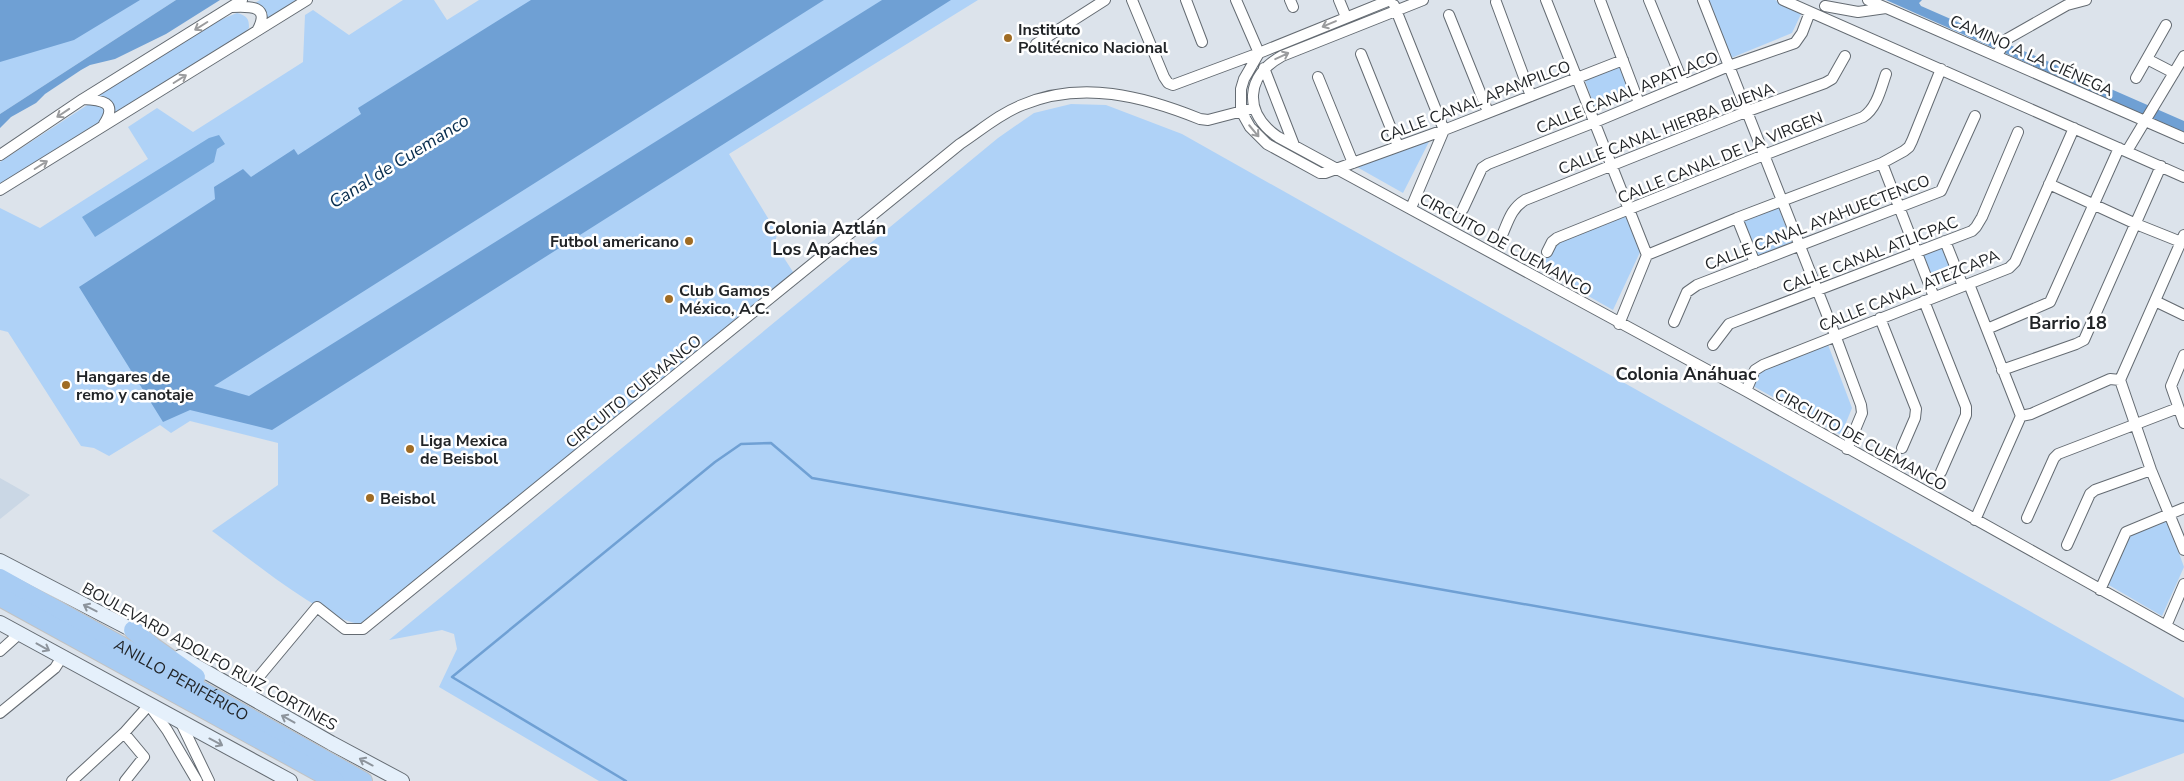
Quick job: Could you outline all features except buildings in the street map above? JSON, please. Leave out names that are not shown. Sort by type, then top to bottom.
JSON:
[{"type":"highway","name":"ANILLO PERIFÉRICO","points":[[0,578],[363,781]]},
{"type":"highway","name":"ANILLO PERIFÉRICO","points":[[0,597],[335,781]]},
{"type":"highway","points":[[133,630],[200,680],[223,703]]},
{"type":"main road","name":"BOULEVARD ADOLFO RUIZ CORTINES","points":[[0,561],[133,630],[402,781]]},
{"type":"main road","points":[[0,623],[290,781]]},
{"type":"street","points":[[0,155],[83,99],[242,0]]},
{"type":"street","points":[[0,190],[307,0]]},
{"type":"street","points":[[1036,44],[1105,0]]},
{"type":"street","points":[[1132,0],[1168,83],[1173,85],[1391,0],[1444,130],[1411,208]]},
{"type":"street","points":[[1186,0],[1202,42]]},
{"type":"street","points":[[1236,0],[1258,53]]},
{"type":"street","points":[[1339,0],[1346,17]]},
{"type":"street","points":[[1254,108],[1253,100],[1256,81],[1264,68],[1282,56],[1423,0]]},
{"type":"street","points":[[1546,0],[1647,255],[1619,324]]},
{"type":"street","points":[[1600,0],[1639,103]]},
{"type":"street","points":[[1649,0],[1684,85]]},
{"type":"street","points":[[1703,0],[1748,111],[1799,246],[1836,335],[1861,405],[1862,413],[1847,449]]},
{"type":"street","points":[[1783,0],[2184,177]]},
{"type":"street","name":"CAMINO A LA CIÉNEGA","points":[[1868,0],[2184,138]]},
{"type":"street","points":[[1997,55],[2007,40],[2061,8],[2075,1],[2086,0]]},
{"type":"street","points":[[1496,2],[1531,96]]},
{"type":"street","points":[[1821,16],[1824,3],[1858,12],[1886,8]]},
{"type":"street","points":[[231,7],[251,6],[258,9],[262,22],[257,32]]},
{"type":"street","name":"CALLE CANAL APATLACO","points":[[1463,209],[1482,168],[1488,164],[1729,66],[1795,43],[1802,34],[1810,12]]},
{"type":"street","points":[[1449,15],[1488,112]]},
{"type":"street","points":[[2136,78],[2166,25]]},
{"type":"street","points":[[1258,53],[1244,78],[1241,89],[1241,111],[1250,127],[1267,144],[1320,173],[1338,169]]},
{"type":"street","points":[[1361,54],[1398,146]]},
{"type":"street","name":"CALLE CANAL HIERBA BUENA","points":[[1503,233],[1516,205],[1748,111],[1825,83],[1832,79],[1845,56]]},
{"type":"street","points":[[1987,329],[2050,302],[2093,205],[2123,150],[2146,120],[2184,56]]},
{"type":"street","points":[[2147,59],[2174,73]]},
{"type":"street","name":"CALLE CANAL APAMPILCO","points":[[1338,169],[1444,130],[1622,60]]},
{"type":"street","points":[[1264,68],[1294,145]]},
{"type":"street","points":[[1647,255],[1737,218],[1882,163],[1909,147],[1941,69]]},
{"type":"street","name":"CALLE CANAL DE LA VIRGEN","points":[[1547,252],[1556,238],[1764,154],[1864,117],[1870,113],[1886,74]]},
{"type":"street","points":[[1318,77],[1353,163]]},
{"type":"street","name":"CIRCUITO CUEMANCO","points":[[236,689],[254,682],[316,606],[345,629],[364,629],[960,144],[1002,115],[1038,99],[1080,93],[1119,93],[1135,96],[1200,119],[1208,120],[1254,108]]},
{"type":"street","points":[[83,99],[99,100],[110,108],[110,115],[102,127]]},
{"type":"street","name":"CIRCUITO DE CUEMANCO","points":[[1254,108],[1265,126],[1278,137],[1411,208],[1619,324],[1746,391],[2184,636]]},
{"type":"street","name":"CALLE CANAL AYAHUECTENCO","points":[[1674,322],[1687,292],[1691,288],[1941,192],[1974,116]]},
{"type":"street","name":"CALLE CANAL ATEZCAPA","points":[[1746,391],[1755,370],[1762,365],[2009,268],[2015,262],[2074,128]]},
{"type":"street","name":"CALLE CANAL ATLICPAC","points":[[1713,345],[1724,328],[1729,324],[1945,241],[1976,227],[2018,132]]},
{"type":"street","points":[[1882,163],[1934,297]]},
{"type":"street","points":[[2002,370],[2084,340],[2161,166]]},
{"type":"street","points":[[2049,184],[2136,224],[2182,238],[2120,380],[2134,425],[2184,550]]},
{"type":"street","points":[[1737,218],[1755,263]]},
{"type":"street","points":[[1945,241],[1987,329],[2021,416],[1975,520]]},
{"type":"street","points":[[1924,301],[1966,407],[1966,415],[1941,472]]},
{"type":"street","points":[[2155,301],[2184,315]]},
{"type":"street","points":[[1880,318],[1916,409],[1915,418],[1902,448]]},
{"type":"street","points":[[2184,356],[2171,386],[2184,422]]},
{"type":"street","points":[[2021,416],[2031,414],[2110,379],[2120,380]]},
{"type":"street","points":[[2027,518],[2054,458],[2058,454],[2178,408]]},
{"type":"street","points":[[2067,545],[2090,494],[2095,490],[2151,470]]},
{"type":"street","points":[[2100,590],[2123,535],[2126,532],[2184,508]]},
{"type":"street","points":[[2166,626],[2184,584]]},
{"type":"street","points":[[0,651],[19,634]]},
{"type":"street","points":[[0,713],[55,668],[62,657]]},
{"type":"street","points":[[254,682],[251,691],[255,700]]},
{"type":"street","points":[[72,781],[124,733],[149,705],[167,730],[196,781]]},
{"type":"street","points":[[181,723],[209,781]]},
{"type":"street","points":[[124,733],[144,757],[125,781]]},
{"type":"street","points":[[186,762],[197,756]]},
{"type":"shaded area","points":[[0,0],[176,0],[0,114]]},
{"type":"shaded area","points":[[260,0],[303,0],[264,25],[253,4]]},
{"type":"shaded area","points":[[403,0],[434,0],[447,20],[479,0],[978,0],[729,154],[777,233],[775,244],[795,275],[363,624],[348,621],[308,601],[212,531],[278,485],[278,443],[190,421],[171,433],[160,425],[109,456],[94,448],[81,446],[8,332],[0,330],[0,208],[40,228],[148,159],[128,127],[157,108],[193,132],[303,62],[305,15],[313,10],[349,35]]},
{"type":"shaded area","points":[[1709,0],[1775,0],[1802,12],[1792,33],[1731,58]]},
{"type":"shaded area","points":[[237,13],[245,16],[249,22],[249,28],[243,34],[112,116],[97,96],[220,20]]},
{"type":"shaded area","points":[[1620,66],[1630,97],[1596,110],[1584,78]]},
{"type":"shaded area","points":[[92,102],[106,108],[102,121],[0,186],[0,162]]},
{"type":"shaded area","points":[[1071,104],[1106,105],[1182,134],[2184,698],[2184,753],[2109,781],[599,781],[439,687],[457,649],[454,634],[442,630],[389,640],[998,138],[1034,113]]},
{"type":"shaded area","points":[[1436,128],[1403,193],[1348,162]]},
{"type":"shaded area","points":[[219,135],[225,144],[217,149],[214,162],[95,237],[82,217],[209,138]]},
{"type":"shaded area","points":[[1776,201],[1792,242],[1756,257],[1739,215]]},
{"type":"shaded area","points":[[1627,212],[1641,250],[1613,310],[1539,268],[1553,240]]},
{"type":"shaded area","points":[[1941,241],[1955,278],[1936,286],[1921,249]]},
{"type":"shaded area","points":[[1827,342],[1852,408],[1841,435],[1753,386],[1762,368]]},
{"type":"shaded area","points":[[0,478],[30,495],[0,519]]},
{"type":"shaded area","points":[[2166,517],[2184,567],[2162,616],[2107,584],[2129,533]]},
{"type":"water","points":[[0,0],[140,0],[74,40],[0,62]]},
{"type":"water","points":[[176,0],[220,0],[166,34],[115,59],[90,65],[81,70],[45,94],[36,103],[11,117],[0,128],[0,114]]},
{"type":"water","name":"Canal de Cuemanco","points":[[531,0],[824,0],[214,386],[249,396],[882,0],[951,0],[272,430],[190,410],[163,422],[79,287],[215,199],[214,187],[243,169],[251,177],[294,149],[298,155],[361,114],[358,108]]},
{"type":"water","points":[[1886,0],[1922,0],[1919,3],[1921,6],[2184,121],[2184,133]]},
{"type":"waterway","points":[[626,781],[452,677],[715,462],[741,444],[771,443],[812,478],[2184,721]]},
{"type":"place","name":"Instituto Politécnico Nacional","points":[[1008,38]]},
{"type":"place","name":"Futbol americano","points":[[689,241]]},
{"type":"place","name":"Club Gamos México, A.C.","points":[[669,299]]},
{"type":"place","name":"Hangares de remo y canotaje","points":[[66,385]]},
{"type":"place","name":"Liga Mexica de Beisbol","points":[[410,449]]},
{"type":"place","name":"Beisbol","points":[[370,498]]},
{"type":"district","name":"Colonia Aztlán Los Apaches","points":[[825,238]]},
{"type":"district","name":"Barrio 18","points":[[2068,323]]},
{"type":"district","name":"Colonia Anáhuac","points":[[1686,374]]}]
